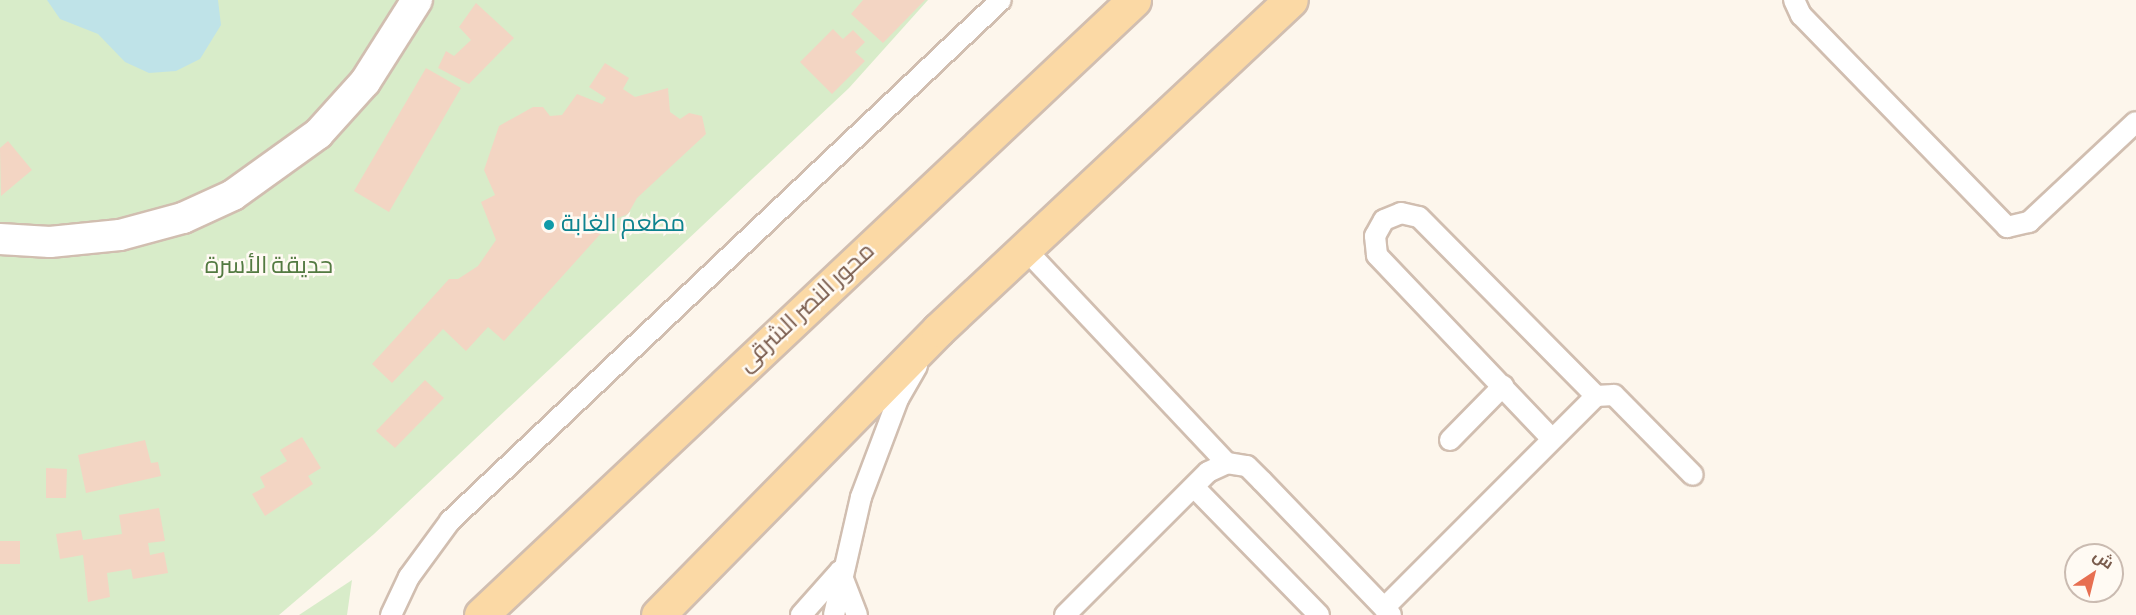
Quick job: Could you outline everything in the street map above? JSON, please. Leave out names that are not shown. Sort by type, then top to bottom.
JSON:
[{"type":"main road","name":"محور النصر الشرقى","points":[[481,615],[1134,0]]},
{"type":"main road","points":[[658,615],[938,330],[1291,0]]},
{"type":"street","points":[[0,239],[50,242],[120,235],[183,218],[233,195],[318,134],[364,82],[417,0]]},
{"type":"lane","points":[[391,615],[409,577],[450,521],[1001,0]]},
{"type":"lane","points":[[1794,0],[1801,15],[2007,227],[2030,222],[2136,122]]},
{"type":"lane","points":[[1552,439],[1377,255],[1375,236],[1384,220],[1401,213],[1419,217],[1596,396]]},
{"type":"lane","points":[[1026,250],[1227,464],[1255,474],[1387,611],[1596,396],[1614,395],[1693,475]]},
{"type":"lane","points":[[834,615],[840,571],[861,497],[898,399],[938,330]]},
{"type":"lane","points":[[1450,440],[1503,386]]},
{"type":"lane","points":[[1073,612],[1194,488],[1227,464]]},
{"type":"lane","points":[[1194,488],[1319,615]]},
{"type":"lane","points":[[801,615],[840,571]]},
{"type":"lane","points":[[840,571],[857,615]]},
{"type":"green space","name":"حديقة الأسرة","points":[[0,0],[928,0],[849,88],[374,534],[279,615],[0,615]]},
{"type":"green space","points":[[352,580],[347,615],[299,615]]},
{"type":"water","points":[[47,0],[218,0],[221,25],[200,59],[176,71],[149,73],[125,62],[98,34],[60,19]]},
{"type":"building","points":[[863,0],[925,0],[883,43],[851,14]]},
{"type":"building","points":[[476,3],[514,38],[469,84],[438,68],[446,51],[454,56],[471,40],[459,27]]},
{"type":"building","points":[[833,29],[843,39],[853,30],[865,42],[855,52],[865,61],[832,94],[800,62]]},
{"type":"building","name":"مطعم الغابة","points":[[605,63],[629,78],[623,89],[635,97],[668,88],[670,112],[680,119],[689,113],[702,116],[706,134],[637,198],[628,214],[613,220],[504,341],[488,327],[466,351],[443,329],[392,383],[372,364],[449,279],[458,279],[478,266],[496,240],[481,202],[495,195],[484,170],[499,126],[533,107],[543,107],[550,116],[562,115],[577,94],[602,104],[606,98],[589,87]]},
{"type":"building","points":[[426,68],[461,88],[389,212],[354,191]]},
{"type":"building","points":[[8,141],[32,170],[1,196],[0,148]]},
{"type":"building","points":[[425,380],[444,398],[395,448],[376,431]]},
{"type":"building","points":[[302,437],[321,468],[308,476],[313,484],[265,516],[252,494],[265,487],[260,477],[287,461],[280,450]]},
{"type":"building","points":[[145,440],[151,463],[158,462],[161,476],[86,493],[78,455]]},
{"type":"building","points":[[46,468],[67,469],[66,498],[46,498]]},
{"type":"building","points":[[159,508],[165,541],[148,543],[150,555],[164,552],[168,573],[133,579],[131,569],[107,573],[110,597],[88,602],[83,555],[60,559],[56,534],[81,530],[83,540],[122,534],[119,515]]},
{"type":"building","points":[[0,541],[20,541],[20,564],[0,564]]},
{"type":"place","name":"مطعم الغابة","points":[[549,225]]}]
